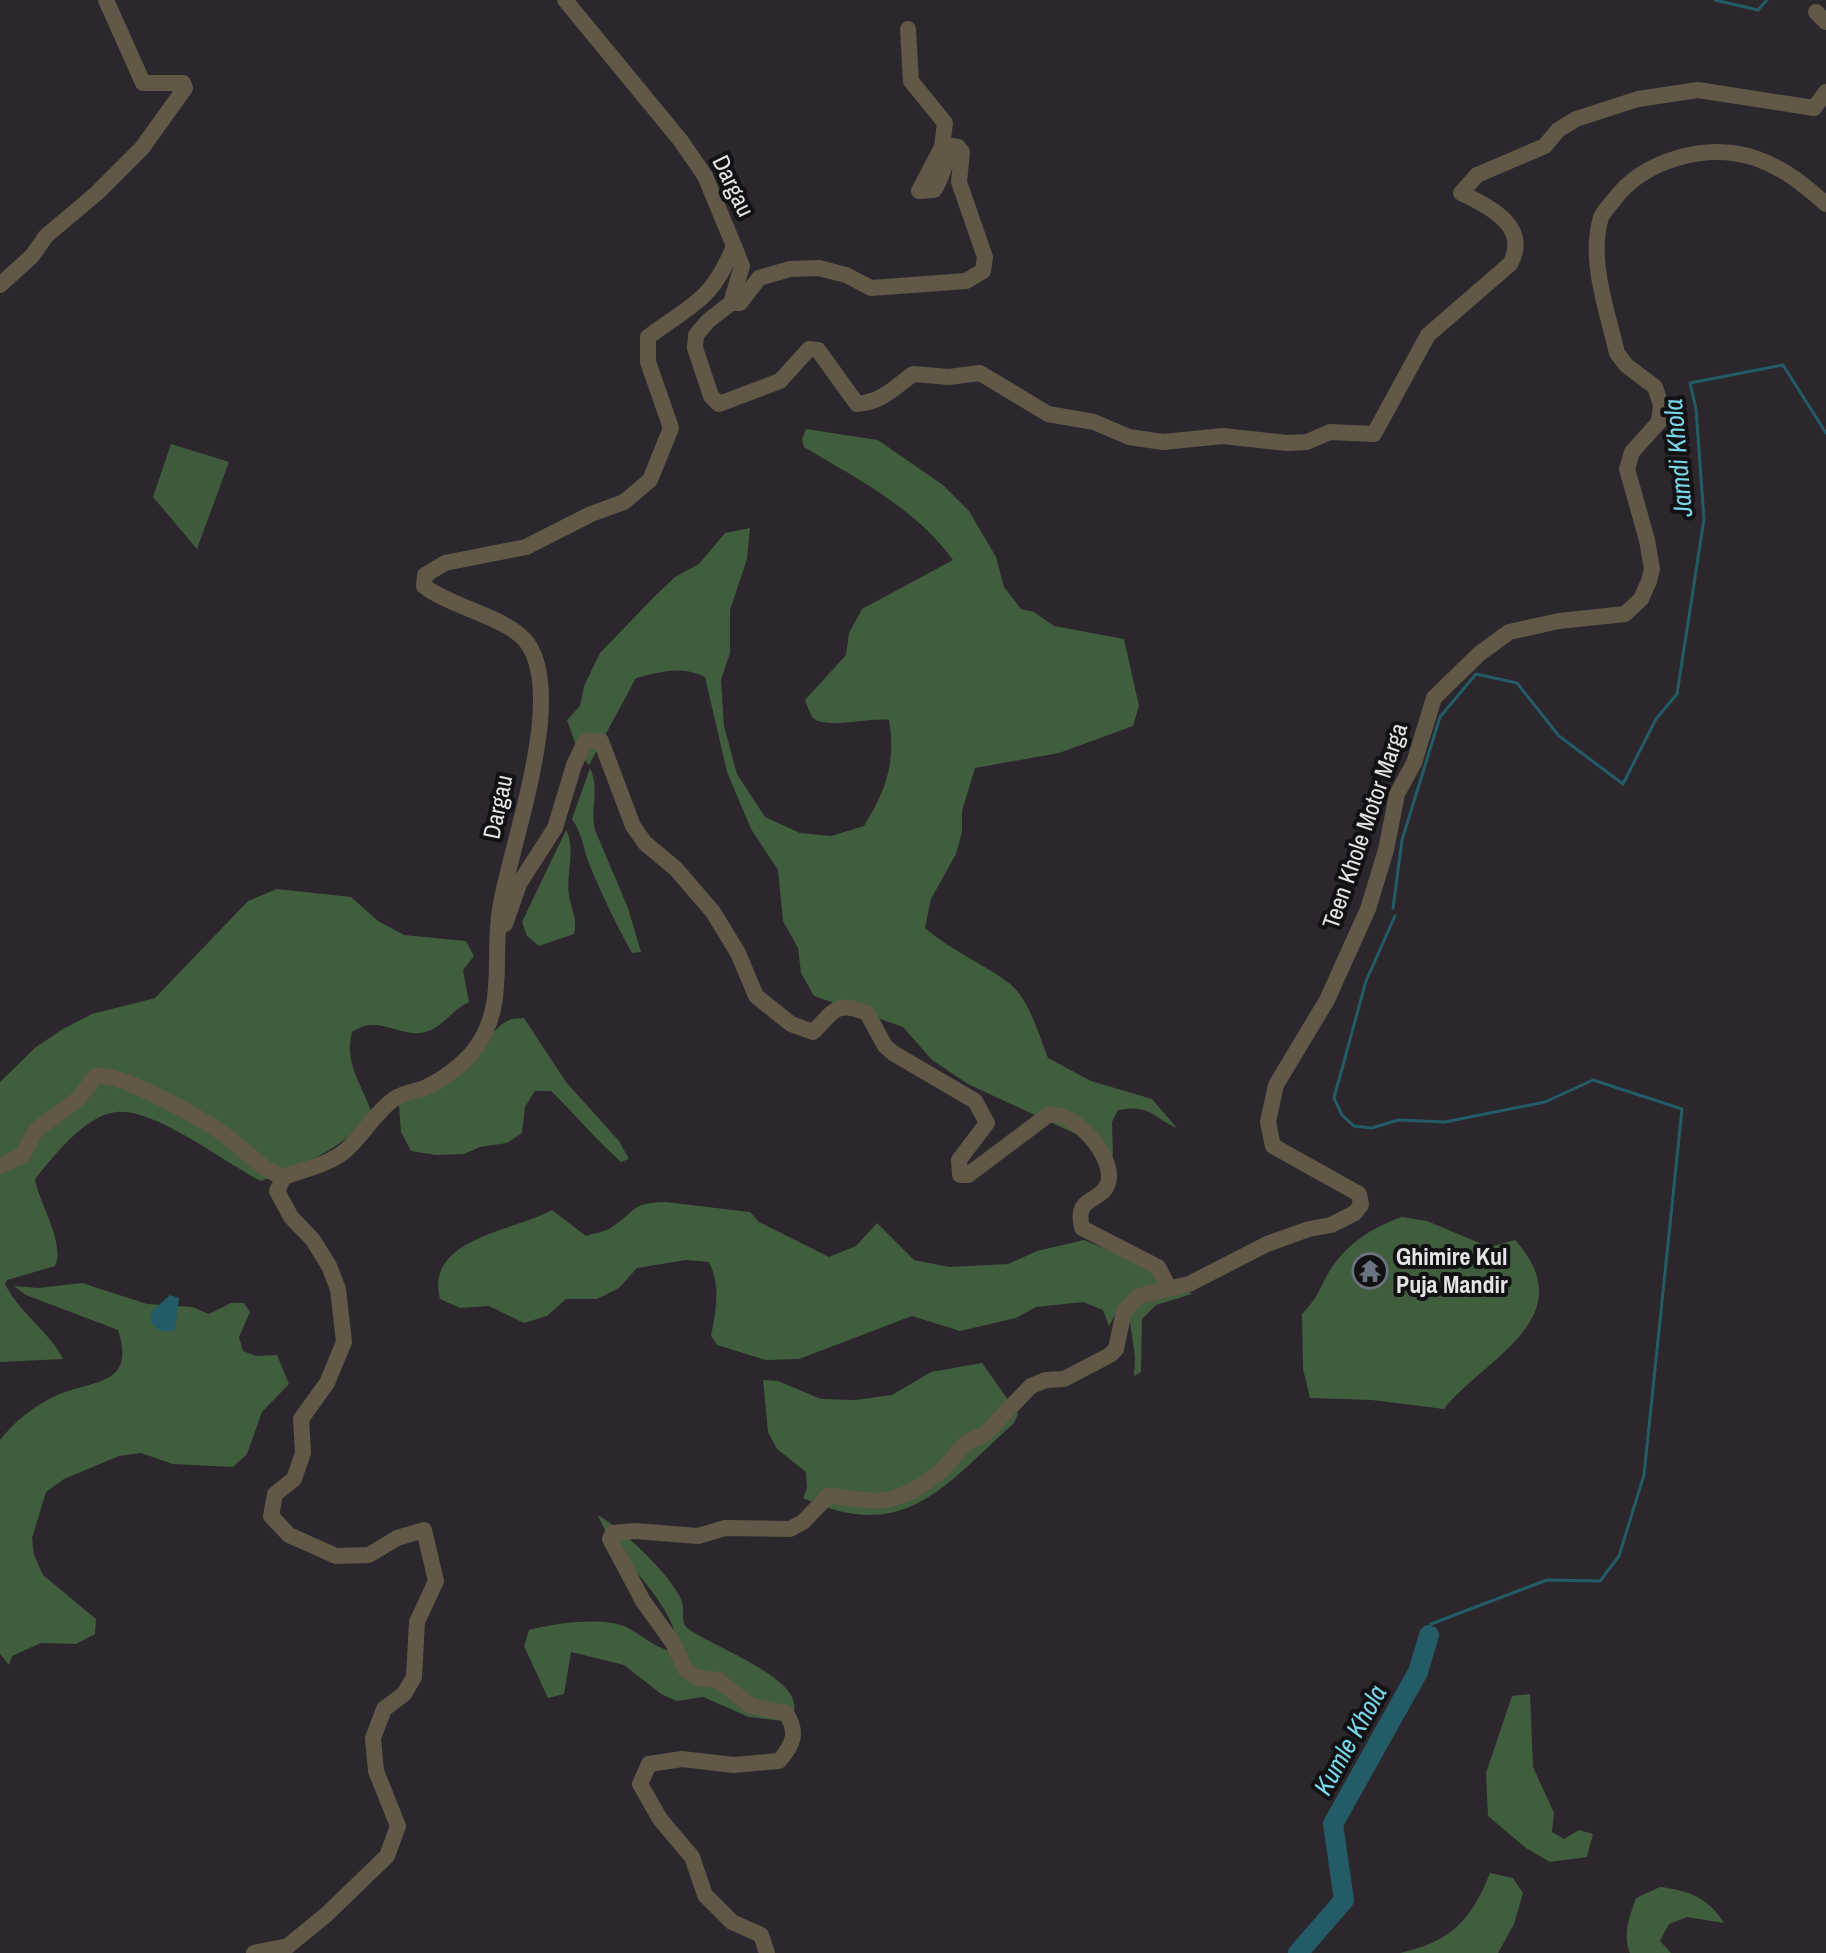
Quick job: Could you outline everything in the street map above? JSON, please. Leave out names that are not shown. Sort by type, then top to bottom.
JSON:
[{"type":"street","points":[[0,285],[32,256],[46,236],[97,193],[142,148],[185,88],[183,83],[143,83],[106,0]]},
{"type":"street","name":"Dargau","points":[[284,1177],[329,1162],[371,1126],[380,1109],[403,1093],[425,1088],[474,1051],[497,999],[499,913],[520,833],[541,707],[537,662],[527,641],[497,622],[441,599],[424,586],[425,575],[445,563],[537,542],[591,514],[624,502],[650,480],[671,428],[648,362],[648,337],[706,297],[723,274],[734,246],[705,176],[681,141],[565,0]]},
{"type":"street","points":[[731,303],[740,303],[759,278],[790,269],[819,268],[846,275],[871,288],[966,281],[983,271],[985,257],[959,182],[962,152],[958,147],[952,146],[949,151],[942,178],[934,190],[919,191],[942,147],[945,123],[911,81],[908,29]]},
{"type":"street","points":[[734,246],[742,266],[731,303],[696,335],[695,348],[711,396],[719,404],[780,381],[809,349],[818,350],[857,404],[872,403],[887,395],[913,374],[949,377],[980,373],[1048,414],[1094,422],[1129,437],[1163,442],[1238,436],[1287,443],[1307,442],[1330,432],[1374,434],[1428,335],[1510,264],[1516,253],[1516,239],[1504,217],[1461,193],[1477,175],[1545,146],[1558,130],[1589,113],[1638,99],[1698,90],[1814,108],[1826,92]]},
{"type":"street","name":"Teen Khole Motor Marga","points":[[767,1953],[761,1935],[732,1922],[705,1895],[692,1857],[660,1819],[640,1784],[649,1764],[682,1759],[734,1765],[779,1761],[792,1747],[794,1725],[786,1713],[751,1706],[718,1680],[698,1678],[685,1669],[673,1643],[643,1601],[610,1539],[613,1533],[635,1531],[698,1536],[725,1528],[790,1529],[803,1522],[828,1496],[868,1501],[906,1493],[932,1478],[973,1438],[983,1436],[1031,1386],[1046,1380],[1064,1379],[1110,1355],[1116,1349],[1120,1320],[1130,1302],[1148,1291],[1189,1284],[1267,1244],[1309,1229],[1331,1225],[1355,1213],[1361,1205],[1359,1194],[1273,1146],[1268,1122],[1276,1085],[1327,1000],[1368,909],[1386,850],[1397,794],[1414,763],[1434,698],[1479,654],[1509,632],[1559,621],[1625,614],[1641,599],[1652,569],[1627,469],[1632,452],[1659,422],[1661,405],[1655,387],[1626,365],[1617,353],[1597,245],[1600,219],[1636,176],[1665,162],[1707,152],[1726,151],[1753,157],[1788,172],[1826,204]]},
{"type":"street","points":[[498,945],[519,884],[555,828],[574,765],[585,742],[601,741],[633,826],[645,843],[676,869],[713,912],[738,953],[756,996],[791,1024],[813,1032],[830,1011],[842,1007],[867,1013],[885,1046],[893,1053],[975,1101],[987,1117],[987,1123],[959,1160],[960,1175],[968,1175],[1048,1115],[1064,1116],[1079,1123],[1105,1164],[1108,1177],[1103,1190],[1084,1204],[1079,1219],[1082,1228],[1158,1267],[1169,1288]]},
{"type":"street","points":[[0,1166],[23,1155],[36,1130],[78,1099],[96,1076],[108,1074],[131,1081],[190,1114],[227,1136],[273,1174],[284,1177],[277,1191],[280,1199],[329,1266],[338,1289],[344,1342],[327,1383],[301,1419],[303,1453],[294,1479],[275,1494],[271,1516],[289,1535],[336,1556],[369,1555],[397,1538],[424,1530],[436,1581],[417,1622],[414,1677],[404,1694],[384,1709],[373,1738],[376,1771],[398,1826],[387,1856],[362,1877],[346,1897],[288,1946],[254,1953]]},
{"type":"green space","points":[[806,429],[878,440],[943,485],[969,511],[996,557],[1004,587],[1021,609],[1034,612],[1054,626],[1124,639],[1139,706],[1133,726],[1059,753],[975,768],[962,811],[962,832],[956,854],[931,899],[925,928],[1017,991],[1033,1018],[1048,1058],[1091,1081],[1152,1099],[1177,1128],[1143,1110],[1118,1110],[1112,1122],[1113,1156],[1104,1158],[1091,1141],[968,1084],[932,1060],[903,1027],[814,996],[801,973],[798,948],[783,921],[778,870],[751,829],[727,772],[705,677],[679,670],[636,678],[589,765],[578,751],[567,720],[580,706],[584,686],[600,653],[675,577],[699,564],[725,533],[750,528],[747,559],[730,610],[730,653],[721,680],[724,726],[737,774],[765,817],[800,833],[831,836],[864,826],[887,776],[891,750],[889,720],[827,723],[813,718],[805,700],[846,655],[849,633],[862,609],[953,560],[904,510],[804,447],[802,439]]},
{"type":"green space","points":[[171,444],[229,462],[197,549],[153,497]]},
{"type":"green space","points":[[590,768],[594,784],[595,830],[628,908],[641,952],[632,953],[621,932],[572,819]]},
{"type":"green space","points":[[566,830],[571,853],[568,887],[575,919],[574,934],[539,946],[527,936],[522,922]]},
{"type":"green space","points":[[277,889],[351,897],[378,921],[404,935],[466,941],[474,956],[463,970],[469,1002],[440,1024],[420,1033],[378,1025],[361,1027],[352,1032],[352,1063],[371,1111],[362,1124],[337,1145],[307,1162],[261,1181],[150,1118],[116,1112],[104,1115],[81,1129],[35,1179],[57,1246],[55,1266],[7,1280],[5,1284],[63,1359],[0,1362],[0,1082],[36,1047],[63,1029],[92,1014],[155,998],[248,901]]},
{"type":"green space","points":[[524,1018],[566,1082],[619,1141],[629,1159],[621,1162],[551,1091],[535,1091],[525,1107],[522,1133],[507,1143],[480,1147],[464,1154],[436,1155],[411,1151],[401,1132],[399,1105],[437,1086],[502,1024],[511,1019]]},
{"type":"green space","points":[[665,1202],[750,1212],[759,1222],[829,1257],[856,1246],[877,1223],[914,1260],[949,1267],[1008,1264],[1037,1251],[1084,1240],[1156,1270],[1192,1294],[1156,1305],[1142,1319],[1141,1372],[1134,1376],[1135,1357],[1129,1315],[1116,1313],[1109,1326],[1103,1310],[1083,1302],[1036,1307],[1016,1318],[960,1331],[912,1316],[799,1359],[766,1360],[717,1345],[711,1336],[716,1289],[709,1262],[686,1260],[637,1268],[619,1288],[597,1299],[566,1299],[547,1316],[524,1323],[489,1306],[460,1308],[440,1299],[439,1279],[446,1262],[459,1250],[496,1231],[552,1210],[586,1236],[609,1229],[639,1206]]},
{"type":"green space","points":[[1402,1217],[1427,1221],[1489,1247],[1515,1240],[1534,1268],[1539,1292],[1534,1314],[1521,1335],[1444,1409],[1372,1400],[1310,1398],[1303,1369],[1302,1314],[1351,1245],[1380,1226]]},
{"type":"green space","points":[[82,1283],[147,1304],[192,1307],[209,1314],[231,1303],[244,1303],[250,1312],[239,1337],[243,1351],[256,1356],[277,1355],[289,1384],[262,1412],[247,1454],[233,1467],[173,1464],[141,1453],[119,1456],[64,1479],[46,1492],[32,1538],[34,1555],[43,1575],[96,1619],[95,1634],[76,1644],[41,1643],[12,1656],[9,1665],[0,1654],[0,1440],[18,1421],[46,1401],[116,1372],[122,1349],[118,1330],[26,1295],[14,1286],[38,1288]]},
{"type":"green space","points":[[982,1363],[1018,1414],[1014,1423],[943,1487],[920,1502],[896,1512],[869,1515],[838,1511],[803,1498],[807,1488],[806,1472],[777,1449],[768,1432],[763,1380],[778,1381],[821,1399],[855,1400],[892,1395],[931,1372]]},
{"type":"green space","points":[[598,1515],[632,1541],[675,1588],[681,1599],[683,1621],[687,1628],[779,1681],[789,1692],[794,1705],[791,1722],[749,1717],[703,1697],[677,1701],[661,1694],[624,1665],[571,1652],[564,1694],[548,1698],[524,1646],[529,1630],[565,1623],[607,1622],[628,1628],[658,1646],[679,1653],[667,1614],[617,1547]]},
{"type":"green space","points":[[1530,1694],[1533,1767],[1554,1813],[1552,1832],[1564,1839],[1579,1830],[1593,1834],[1587,1857],[1550,1862],[1526,1848],[1488,1816],[1486,1773],[1512,1696]]},
{"type":"green space","points":[[1490,1873],[1513,1878],[1523,1893],[1514,1924],[1498,1953],[1400,1953],[1432,1943],[1457,1927],[1475,1904]]},
{"type":"green space","points":[[1660,1887],[1680,1890],[1705,1901],[1724,1923],[1687,1917],[1669,1924],[1660,1941],[1671,1953],[1630,1953],[1627,1932],[1636,1898]]},
{"type":"water","points":[[170,1295],[179,1298],[175,1331],[160,1331],[151,1323],[151,1312]]},
{"type":"waterway","name":"Jamdi Khola","points":[[1715,0],[1758,10],[1767,0]]},
{"type":"waterway","name":"Jamdi Khola","points":[[1393,908],[1402,840],[1440,717],[1476,674],[1517,683],[1559,736],[1623,784],[1656,719],[1677,694],[1704,519],[1696,409],[1690,383],[1783,365],[1826,433]]},
{"type":"waterway","points":[[1395,916],[1366,981],[1334,1098],[1342,1115],[1354,1126],[1372,1128],[1398,1120],[1445,1122],[1545,1102],[1593,1080],[1682,1109],[1644,1475],[1619,1556],[1600,1581],[1547,1580],[1431,1624]]},
{"type":"waterway","name":"Kumle Khola","points":[[1298,1953],[1344,1900],[1333,1824],[1418,1672],[1429,1635]]},
{"type":"place","name":"Ghimire Kul Puja Mandir","points":[[1370,1271]]}]
